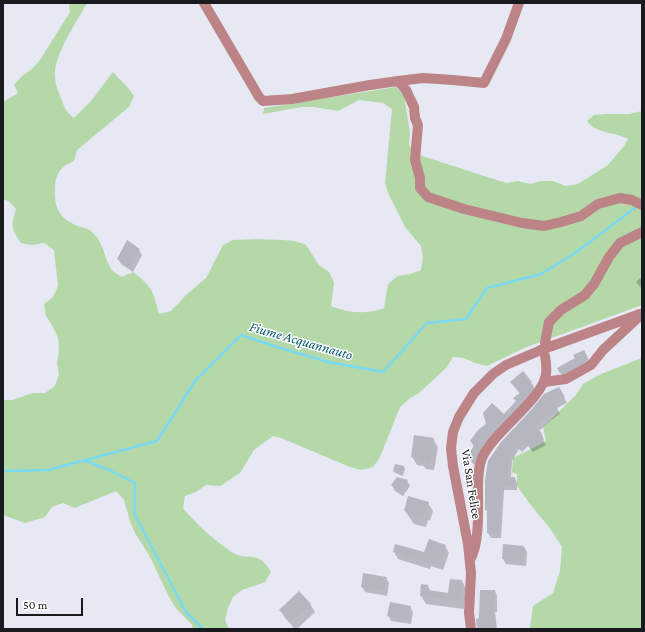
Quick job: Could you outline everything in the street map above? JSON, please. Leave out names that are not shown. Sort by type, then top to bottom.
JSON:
[{"type":"street","points":[[204,3],[259,97],[263,101],[292,99],[370,85],[423,78],[484,83],[506,39],[519,3]]},
{"type":"street","points":[[398,81],[406,90],[414,107],[415,118],[418,125],[415,160],[420,178],[420,188],[428,197],[522,223],[544,226],[581,216],[598,204],[620,198],[632,200],[642,205]]},
{"type":"street","points":[[470,562],[475,546],[478,474],[482,458],[490,446],[541,388],[544,382],[546,374],[546,349],[549,322],[561,310],[585,295],[594,284],[609,257],[620,243],[642,232]]},
{"type":"street","points":[[544,382],[566,380],[592,365],[603,350],[642,314]]},
{"type":"street","name":"Via San Felice","points":[[470,629],[470,562],[451,448],[453,432],[459,417],[474,393],[493,374],[506,365],[642,314]]},
{"type":"green space","points":[[69,3],[87,3],[62,49],[55,68],[56,85],[64,107],[74,118],[91,101],[113,72],[134,96],[129,107],[77,150],[74,161],[66,165],[60,171],[55,187],[55,200],[59,211],[66,219],[71,223],[90,230],[96,236],[113,271],[122,277],[133,272],[145,282],[151,290],[159,314],[171,311],[187,294],[206,278],[223,245],[233,240],[257,239],[295,241],[306,245],[319,265],[329,272],[334,282],[331,306],[358,312],[371,312],[384,308],[388,284],[398,276],[421,270],[423,258],[421,246],[405,227],[389,195],[385,183],[392,109],[383,103],[359,100],[338,111],[314,107],[302,107],[263,114],[264,108],[396,87],[404,95],[410,133],[409,145],[416,154],[506,183],[518,181],[530,184],[541,181],[553,181],[566,186],[578,184],[608,165],[628,139],[596,129],[587,121],[594,115],[629,114],[642,111],[642,305],[524,348],[487,366],[464,358],[453,357],[446,368],[419,393],[400,407],[380,457],[373,467],[361,470],[350,467],[273,436],[254,450],[240,473],[220,486],[206,485],[196,492],[185,496],[183,508],[205,531],[236,555],[261,560],[266,564],[271,572],[265,582],[242,590],[233,597],[225,620],[229,629],[193,629],[192,625],[175,607],[169,597],[149,555],[136,535],[124,500],[116,491],[75,508],[63,503],[52,507],[45,517],[25,523],[3,515],[3,400],[12,400],[33,393],[45,393],[55,386],[59,374],[57,363],[59,350],[58,338],[46,316],[44,304],[53,297],[58,286],[54,250],[44,243],[32,245],[21,243],[15,234],[13,227],[13,219],[16,209],[8,201],[3,199],[3,102],[18,93],[14,85],[40,60],[70,12]]},
{"type":"green space","points":[[642,358],[642,629],[530,629],[533,606],[553,593],[560,571],[562,547],[549,527],[517,486],[517,474],[512,473],[513,458],[546,441],[543,427],[576,395],[583,384],[601,374]]},
{"type":"building","points":[[127,240],[140,249],[130,268],[117,259]]},
{"type":"building","points":[[584,350],[588,358],[587,360],[564,373],[560,373],[557,368],[575,358],[573,355]]},
{"type":"building","points":[[523,371],[532,382],[530,383],[533,386],[531,390],[491,433],[482,445],[474,460],[468,457],[474,445],[470,441],[478,430],[486,424],[483,413],[492,403],[504,414],[516,401],[513,398],[520,393],[510,382]]},
{"type":"building","points":[[559,387],[565,397],[555,403],[558,409],[547,416],[535,428],[541,432],[544,440],[530,447],[525,442],[519,448],[516,445],[510,456],[509,477],[515,477],[515,486],[501,486],[498,534],[487,533],[485,481],[488,461],[501,442],[544,394]]},
{"type":"building","points":[[414,435],[434,438],[430,463],[420,461],[421,458],[411,457]]},
{"type":"building","points":[[395,464],[404,466],[402,474],[393,471]]},
{"type":"building","points":[[397,477],[408,480],[400,491],[391,485]]},
{"type":"building","points":[[408,496],[429,502],[422,520],[409,516],[410,513],[404,511]]},
{"type":"building","points":[[429,539],[446,545],[439,564],[427,559],[426,562],[393,552],[395,544],[424,552]]},
{"type":"building","points":[[503,544],[524,546],[523,561],[502,559]]},
{"type":"building","points":[[363,573],[387,577],[384,591],[361,587]]},
{"type":"building","points":[[450,579],[462,580],[460,601],[420,596],[421,584],[428,585],[428,590],[448,593]]},
{"type":"building","points":[[480,590],[495,590],[495,607],[493,607],[495,629],[477,629],[476,619],[479,618]]},
{"type":"building","points":[[299,591],[311,604],[291,622],[279,610]]},
{"type":"building","points":[[390,602],[411,606],[408,620],[387,616]]},
{"type":"waterway","name":"Fiume Acquannauto","points":[[3,471],[48,470],[157,441],[195,381],[241,335],[328,362],[383,372],[427,323],[466,319],[487,288],[541,274],[578,251],[636,207]]},
{"type":"waterway","points":[[84,460],[135,483],[135,515],[186,612],[203,629]]}]
